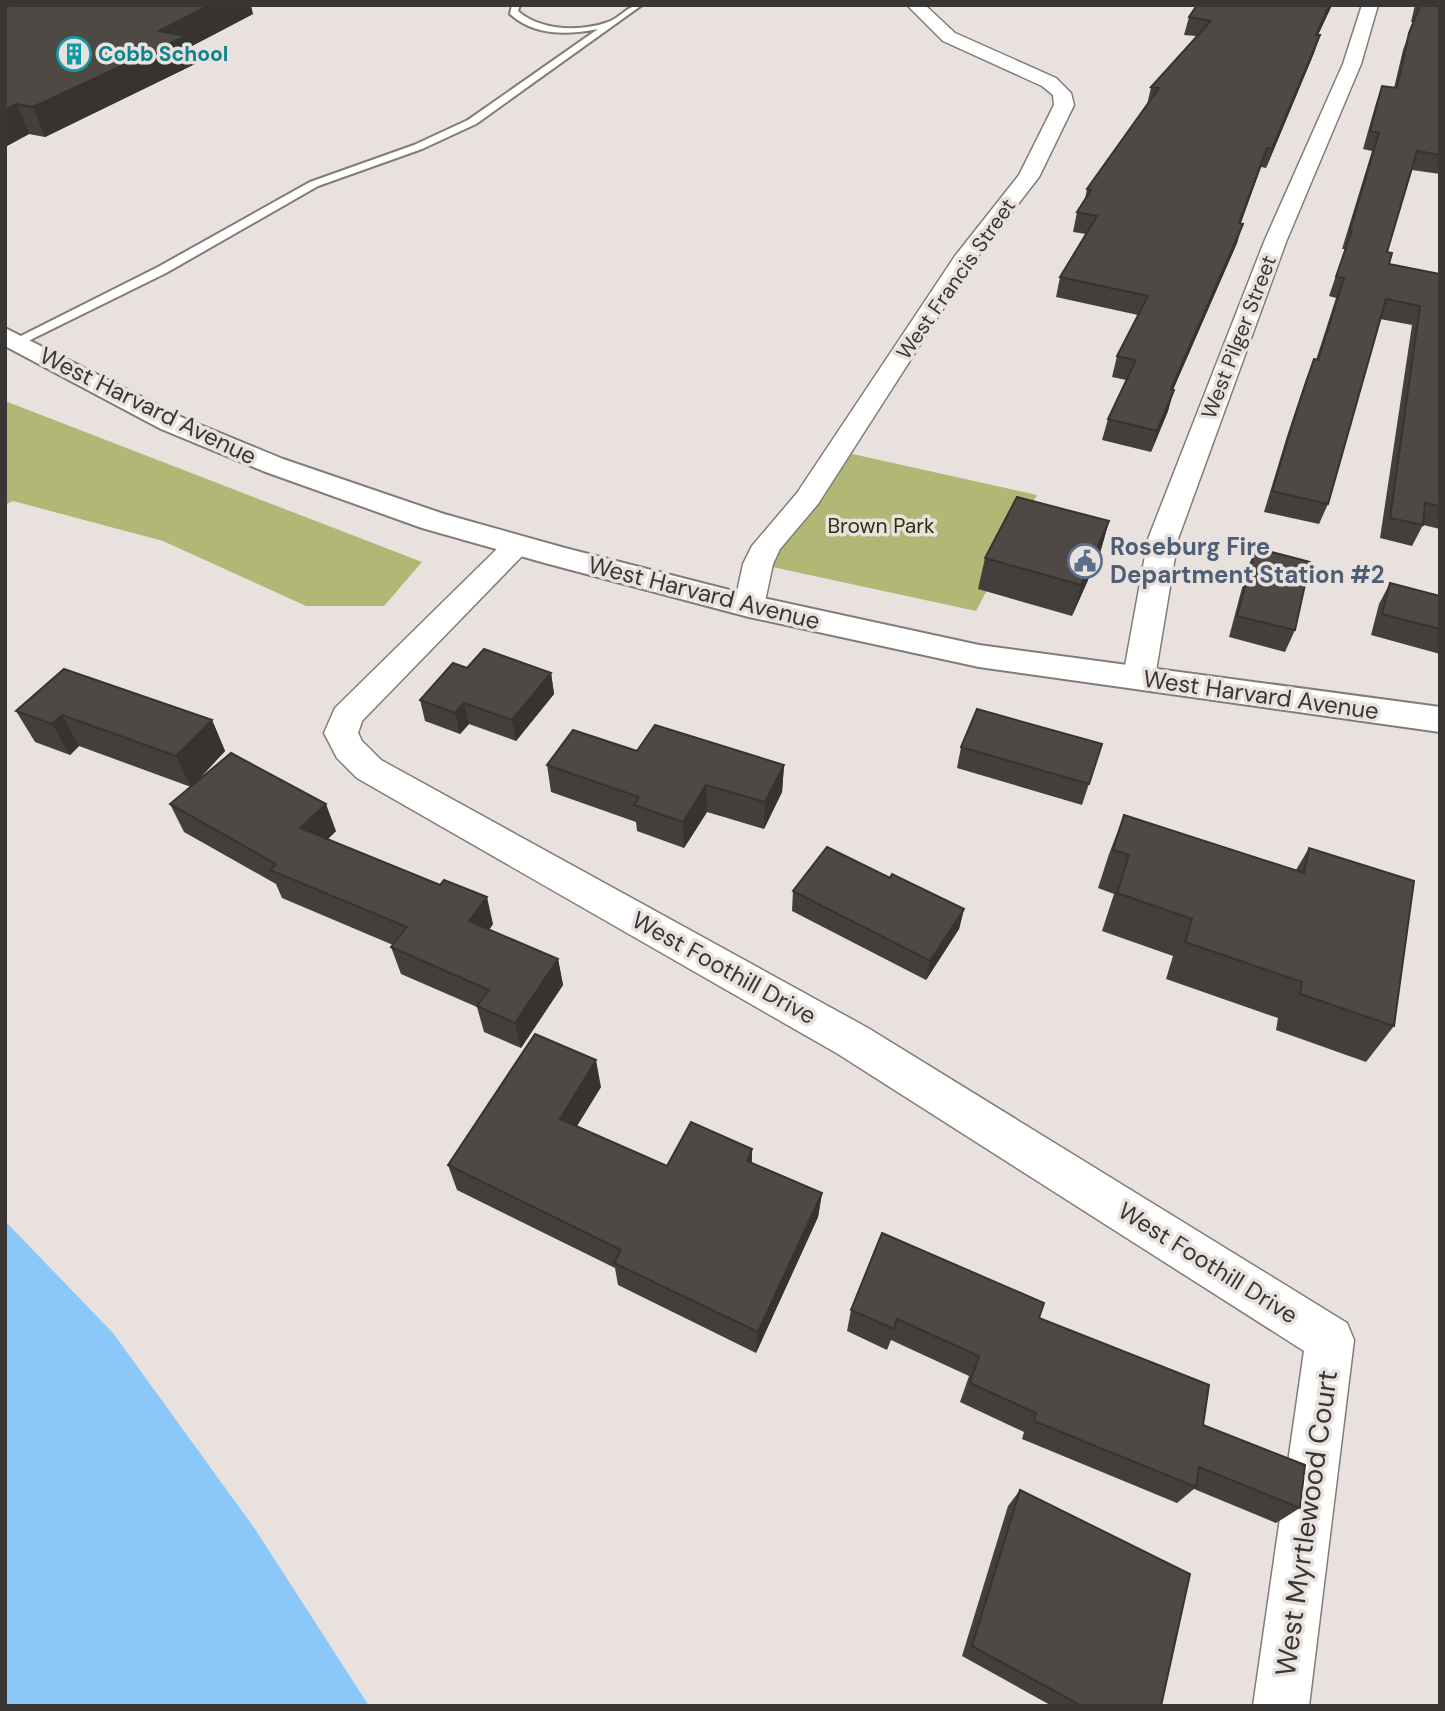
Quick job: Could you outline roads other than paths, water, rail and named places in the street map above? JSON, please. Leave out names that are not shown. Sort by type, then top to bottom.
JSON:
[{"type":"main road","name":"West Harvard Avenue","points":[[8,341],[171,423],[273,465],[420,517],[517,545],[749,606],[979,656],[1440,720]]},
{"type":"street","name":"West Francis Street","points":[[749,606],[758,564],[767,545],[808,498],[963,261],[1029,177],[1063,105],[1062,93],[1049,82],[949,37],[915,5]]},
{"type":"street","name":"West Pilger Street","points":[[1139,677],[1163,539],[1275,242],[1352,64],[1370,5]]},
{"type":"street","name":"West Foothill Drive","points":[[517,545],[346,716],[341,733],[349,749],[369,769],[853,1041],[1330,1340]]},
{"type":"street","name":"West Myrtlewood Court","points":[[1281,1706],[1330,1340]]},
{"type":"lane","points":[[516,5],[513,12],[520,19],[547,28],[574,30],[615,22]]},
{"type":"lane","points":[[8,341],[162,270],[314,184],[418,147],[472,122],[615,22],[627,9],[638,5]]},
{"type":"water","points":[[5,1221],[113,1333],[255,1529],[369,1706],[5,1706]]},
{"type":"place","name":"Cobb School","points":[[74,54]]},
{"type":"place","name":"Roseburg Fire Department Station #2","points":[[1085,561]]},
{"type":"park label","name":"Brown Park","points":[[881,526]]}]
